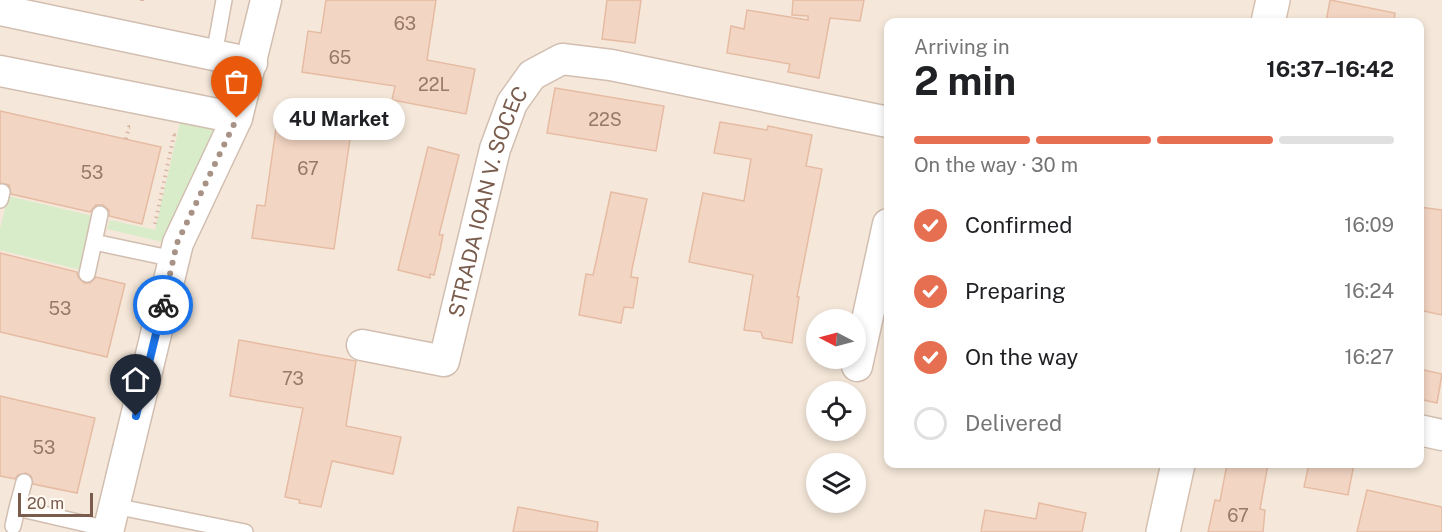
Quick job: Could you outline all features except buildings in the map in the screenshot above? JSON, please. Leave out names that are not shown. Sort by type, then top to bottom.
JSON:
[{"type":"street","points":[[110,522],[177,243],[237,118],[266,0]]},
{"type":"street","points":[[1269,18],[1273,0]]},
{"type":"street","points":[[0,10],[252,63]]},
{"type":"street","name":"STRADA IOAN V. SOCEC","points":[[362,345],[444,361],[495,149],[508,112],[532,75],[562,59],[610,65],[884,121]]},
{"type":"street","points":[[0,71],[237,118]]},
{"type":"street","points":[[866,325],[884,242]]},
{"type":"street","points":[[1424,431],[1442,435]]},
{"type":"street","points":[[1163,532],[1177,468]]},
{"type":"lane","points":[[214,54],[224,0]]},
{"type":"lane","points":[[87,274],[100,214]]},
{"type":"lane","points":[[94,242],[174,260]]},
{"type":"lane","points":[[12,526],[24,482]]},
{"type":"lane","points":[[17,508],[110,522],[245,532]]},
{"type":"path","points":[[126,139],[129,126],[140,129]]},
{"type":"path","points":[[154,226],[174,135],[163,133]]},
{"type":"shaded area","points":[[0,0],[1442,0],[1442,532],[0,532]]},
{"type":"green space","points":[[161,110],[221,121],[171,244],[107,229],[110,220],[155,230],[180,123],[157,119]]},
{"type":"green space","points":[[8,196],[93,216],[81,270],[0,250],[0,229]]},
{"type":"way so far","points":[[163,305],[177,243],[237,118]]},
{"type":"place","name":"4U Market","points":[[237,118]]},
{"type":"route","points":[[136,416],[163,305]]}]
